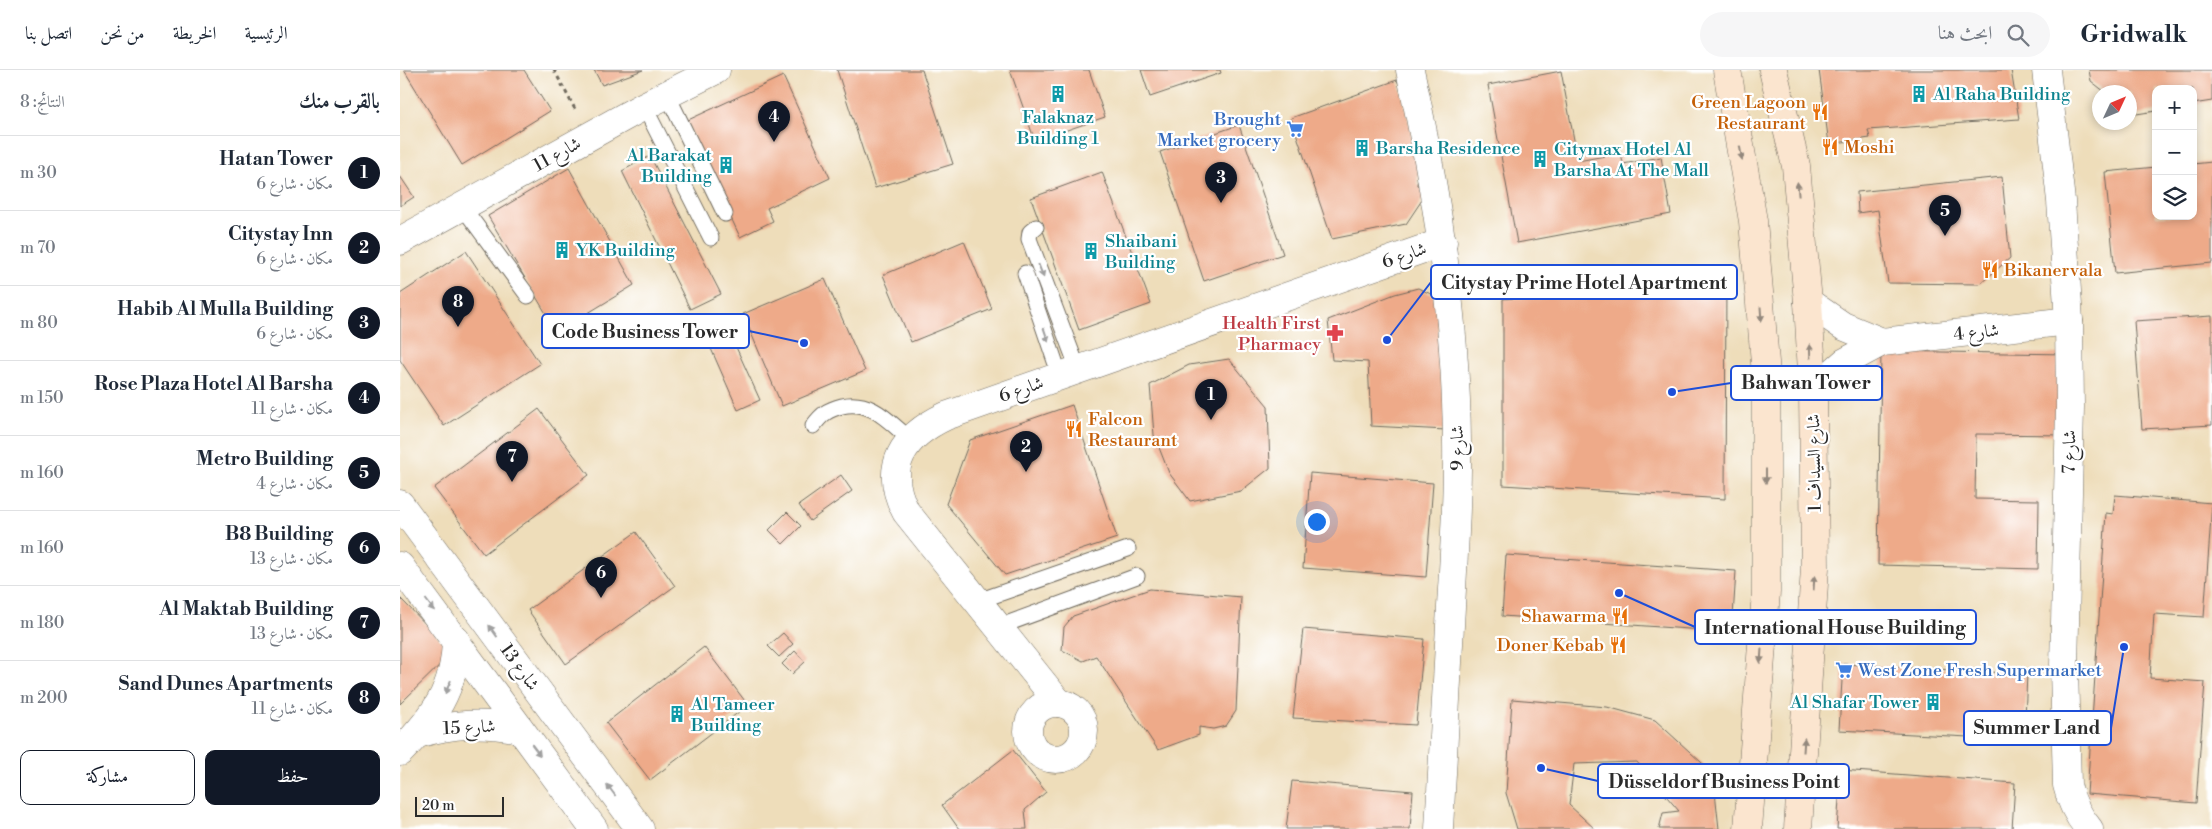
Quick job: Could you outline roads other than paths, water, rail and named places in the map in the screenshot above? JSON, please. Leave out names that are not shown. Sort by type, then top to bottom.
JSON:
[{"type":"street","name":"شارع 11","points":[[400,241],[589,136],[716,70]]},
{"type":"street","name":"شارع 9","points":[[1410,70],[1434,184],[1443,242],[1451,317],[1457,441],[1456,508],[1439,829]]},
{"type":"street","points":[[1727,70],[1753,221],[1766,374],[1766,592],[1748,829]]},
{"type":"street","name":"شارع السيداف 1","points":[[1773,70],[1796,166],[1808,302],[1813,390],[1814,568],[1798,829]]},
{"type":"street","name":"شارع 7","points":[[2046,70],[2061,201],[2069,321],[2070,407],[2064,667],[2067,785],[2071,802],[2089,829]]},
{"type":"street","name":"شارع 6","points":[[1059,703],[906,512],[899,498],[896,483],[897,467],[901,452],[910,439],[921,428],[946,416],[1443,242]]},
{"type":"street","name":"شارع 4","points":[[1808,302],[1843,326],[1882,342]]},
{"type":"street","name":"شارع 4","points":[[1813,390],[1845,362],[1882,342],[2069,321]]},
{"type":"street","name":"شارع 13","points":[[400,504],[640,829]]},
{"type":"street","name":"شارع 13","points":[[400,566],[594,829]]},
{"type":"street","name":"شارع 15","points":[[409,743],[432,718],[451,680],[456,660],[456,640]]},
{"type":"street","name":"شارع 15","points":[[409,743],[458,724],[486,723],[520,729]]},
{"type":"lane","points":[[656,100],[725,214]]},
{"type":"lane","points":[[656,100],[711,238]]},
{"type":"lane","points":[[462,206],[528,296]]},
{"type":"lane","points":[[1036,226],[1030,232],[1029,239],[1069,372]]},
{"type":"lane","points":[[1025,273],[1069,372]]},
{"type":"lane","points":[[813,426],[830,409],[852,404],[860,405],[876,411],[910,439]]},
{"type":"lane","points":[[978,602],[1128,549]]},
{"type":"lane","points":[[998,626],[1137,576]]},
{"type":"place","name":"Falaknaz Building 1","points":[[1058,94]]},
{"type":"place","name":"Al Raha Building","points":[[1919,94]]},
{"type":"place","name":"Green Lagoon Restaurant","points":[[1820,112]]},
{"type":"place","name":"Brought Market grocery","points":[[1295,129]]},
{"type":"place","name":"Rose Plaza Hotel Al Barsha","points":[[774,142]]},
{"type":"place","name":"Moshi","points":[[1830,147]]},
{"type":"place","name":"Barsha Residence","points":[[1362,148]]},
{"type":"place","name":"Citymax Hotel Al Barsha At The Mall","points":[[1540,159]]},
{"type":"place","name":"Al Barakat Building","points":[[726,165]]},
{"type":"place","name":"Habib Al Mulla Building","points":[[1221,203]]},
{"type":"place","name":"Metro Building","points":[[1945,236]]},
{"type":"place","name":"YK Building","points":[[562,250]]},
{"type":"place","name":"Shaibani Building","points":[[1091,251]]},
{"type":"place","name":"Bikanervala","points":[[1990,270]]},
{"type":"place","name":"Sand Dunes Apartments","points":[[458,327]]},
{"type":"place","name":"Health First Pharmacy","points":[[1335,333]]},
{"type":"place","name":"Citystay Prime Hotel Apartment","points":[[1387,340]]},
{"type":"place","name":"Code Business Tower","points":[[804,343]]},
{"type":"place","name":"Bahwan Tower","points":[[1672,392]]},
{"type":"place","name":"Hatan Tower","points":[[1211,420]]},
{"type":"place","name":"Falcon Restaurant","points":[[1074,429]]},
{"type":"place","name":"Citystay Inn","points":[[1026,472]]},
{"type":"place","name":"Al Maktab Building","points":[[512,482]]},
{"type":"place","name":"International House Building","points":[[1619,593]]},
{"type":"place","name":"B8 Building","points":[[601,598]]},
{"type":"place","name":"Shawarma","points":[[1620,616]]},
{"type":"place","name":"Doner Kebab","points":[[1618,645]]},
{"type":"place","name":"Summer Land","points":[[2124,647]]},
{"type":"place","name":"West Zone Fresh Supermarket","points":[[1844,670]]},
{"type":"place","name":"Al Shafar Tower","points":[[1933,702]]},
{"type":"place","name":"Al Tameer Building","points":[[677,714]]},
{"type":"place","name":"Düsseldorf Business Point","points":[[1541,768]]}]
